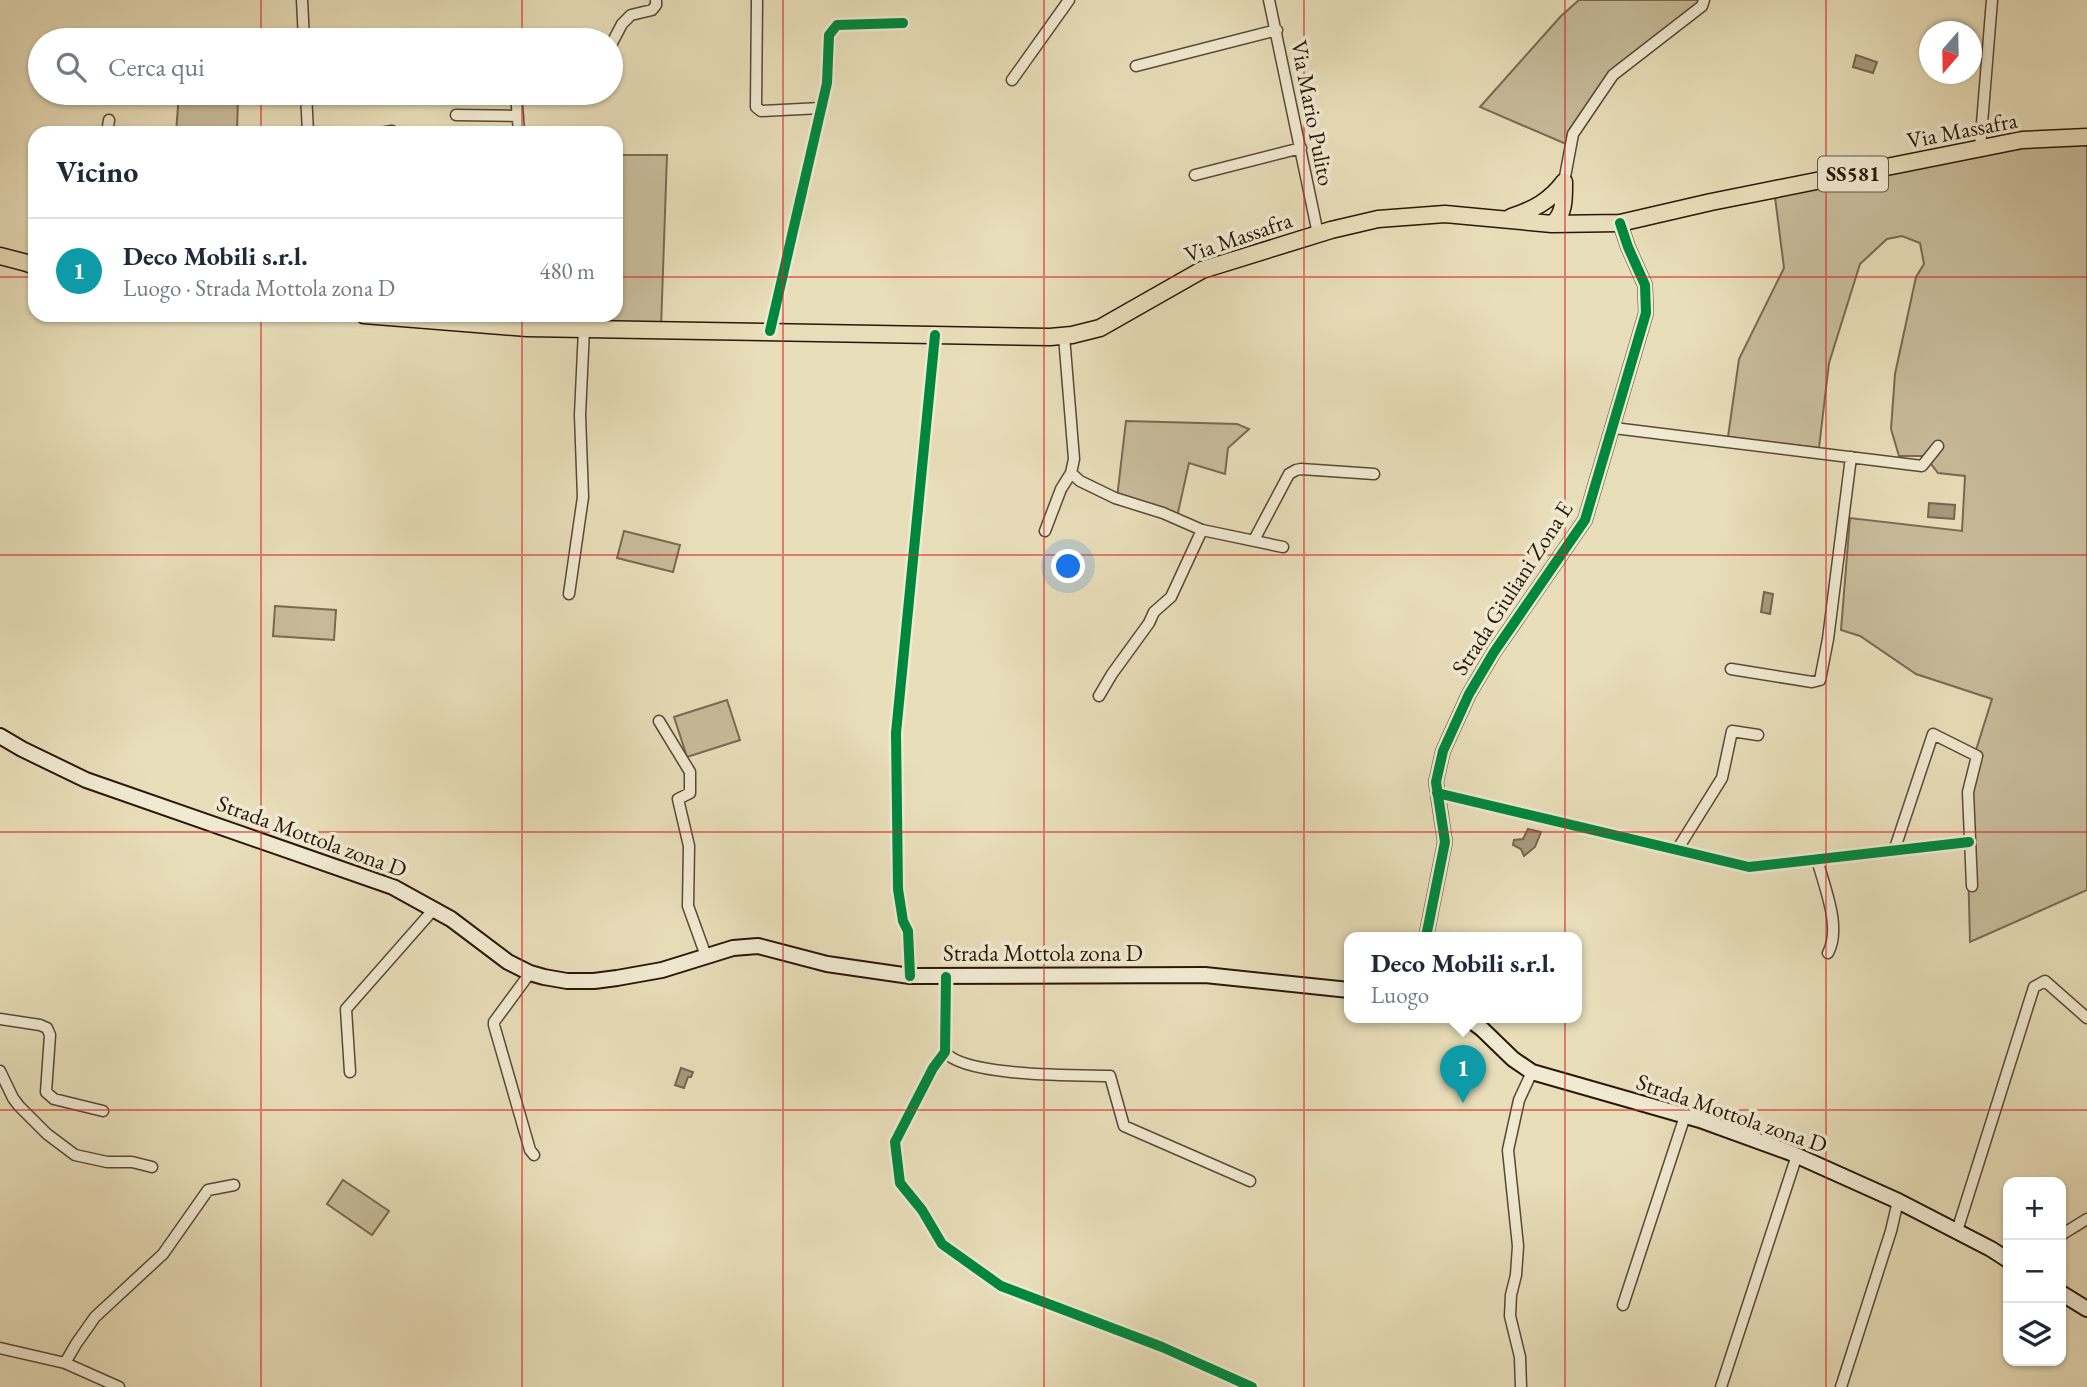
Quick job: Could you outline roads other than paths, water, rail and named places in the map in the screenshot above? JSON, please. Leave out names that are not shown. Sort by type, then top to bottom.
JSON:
[{"type":"main road","name":"Via Massafra","points":[[534,322],[584,329],[1064,336],[1110,323],[1202,270],[1318,234],[1378,219],[1446,214],[1552,224],[1620,223],[1711,202],[2022,140],[2087,137]]},
{"type":"main road","points":[[1505,219],[1537,207],[1560,189]]},
{"type":"main road","points":[[1552,224],[1545,215],[1546,207],[1560,189]]},
{"type":"main road","points":[[1560,189],[1579,216],[1589,224]]},
{"type":"main road","points":[[0,256],[28,262]]},
{"type":"main road","name":"Strada Mottola zona D","points":[[0,736],[86,780],[393,887],[450,919],[508,962],[530,973],[567,981],[594,981],[662,970],[733,948],[758,946],[837,966],[910,976],[1205,975],[1344,989]]},
{"type":"main road","name":"Strada Mottola zona D","points":[[1479,1023],[1513,1059],[1532,1072],[1685,1116],[1797,1156],[1898,1201],[2003,1256]]},
{"type":"main road","points":[[2066,1296],[2087,1309]]},
{"type":"street","points":[[302,0],[303,28]]},
{"type":"street","points":[[621,28],[631,15],[652,10],[656,0]]},
{"type":"street","points":[[1012,80],[1069,0]]},
{"type":"street","name":"Via Mario Pulito","points":[[1269,0],[1318,234]]},
{"type":"street","points":[[1560,189],[1573,134],[1613,75],[1702,6],[1704,0]]},
{"type":"street","points":[[1980,148],[1992,0]]},
{"type":"street","points":[[757,1],[757,107],[761,111],[821,108]]},
{"type":"street","points":[[770,331],[827,83],[829,35],[837,25],[903,23]]},
{"type":"street","points":[[1136,66],[1277,30]]},
{"type":"street","points":[[307,105],[308,126]]},
{"type":"street","points":[[517,105],[519,126]]},
{"type":"street","points":[[456,115],[518,116]]},
{"type":"street","points":[[108,126],[109,120]]},
{"type":"street","points":[[1195,176],[1301,148]]},
{"type":"street","name":"Strada Giuliani Zona E","points":[[1427,932],[1445,842],[1436,782],[1443,751],[1469,694],[1494,652],[1586,520],[1646,313],[1645,285],[1620,223]]},
{"type":"street","points":[[569,594],[583,497],[580,415],[584,329]]},
{"type":"street","points":[[910,976],[908,932],[903,921],[898,889],[896,733],[935,335]]},
{"type":"street","points":[[1045,531],[1074,459],[1064,336]]},
{"type":"street","points":[[1614,428],[1922,466],[1938,446]]},
{"type":"street","points":[[1731,669],[1812,682],[1820,680],[1828,639],[1851,457]]},
{"type":"street","points":[[1254,540],[1293,471],[1301,469],[1374,474]]},
{"type":"street","points":[[1070,472],[1080,481],[1115,498],[1163,513],[1202,530],[1283,547]]},
{"type":"street","points":[[1099,696],[1149,624],[1150,616],[1171,597],[1202,530]]},
{"type":"street","points":[[659,721],[690,772],[690,793],[678,799],[689,846],[688,906],[706,956]]},
{"type":"street","points":[[1677,850],[1722,778],[1732,731],[1758,735]]},
{"type":"street","points":[[1894,850],[1933,734],[1977,756],[1968,792],[1972,886]]},
{"type":"street","points":[[1437,793],[1749,867],[1969,842]]},
{"type":"street","points":[[1817,859],[1834,924],[1833,944],[1828,953]]},
{"type":"street","points":[[350,1072],[346,1009],[433,909]]},
{"type":"street","points":[[530,973],[494,1022],[494,1026],[530,1150],[534,1155]]},
{"type":"street","points":[[946,977],[945,1052],[933,1068],[895,1142],[900,1183],[922,1210],[942,1244],[1001,1286],[1162,1347],[1252,1387]]},
{"type":"street","points":[[1957,1231],[2034,987],[2045,981],[2087,1018]]},
{"type":"street","points":[[0,1019],[47,1028],[50,1035],[46,1092],[54,1099],[103,1111]]},
{"type":"street","points":[[945,1052],[950,1058],[980,1067],[1018,1072],[1110,1076],[1124,1126],[1250,1181]]},
{"type":"street","points":[[0,1071],[19,1106],[47,1134],[75,1155],[152,1167]]},
{"type":"street","points":[[1521,1387],[1520,1357],[1510,1316],[1518,1246],[1508,1150],[1519,1100],[1532,1072]]},
{"type":"street","points":[[1623,1305],[1685,1116]]},
{"type":"street","points":[[1721,1387],[1797,1156]]},
{"type":"street","points":[[65,1363],[95,1317],[163,1254],[208,1190],[234,1185]]},
{"type":"street","points":[[1841,1387],[1898,1201]]},
{"type":"street","points":[[2066,1232],[2087,1219]]},
{"type":"street","points":[[0,1348],[65,1363],[119,1387]]},
{"type":"place","name":"Deco Mobili s.r.l.","points":[[1463,1103]]}]
